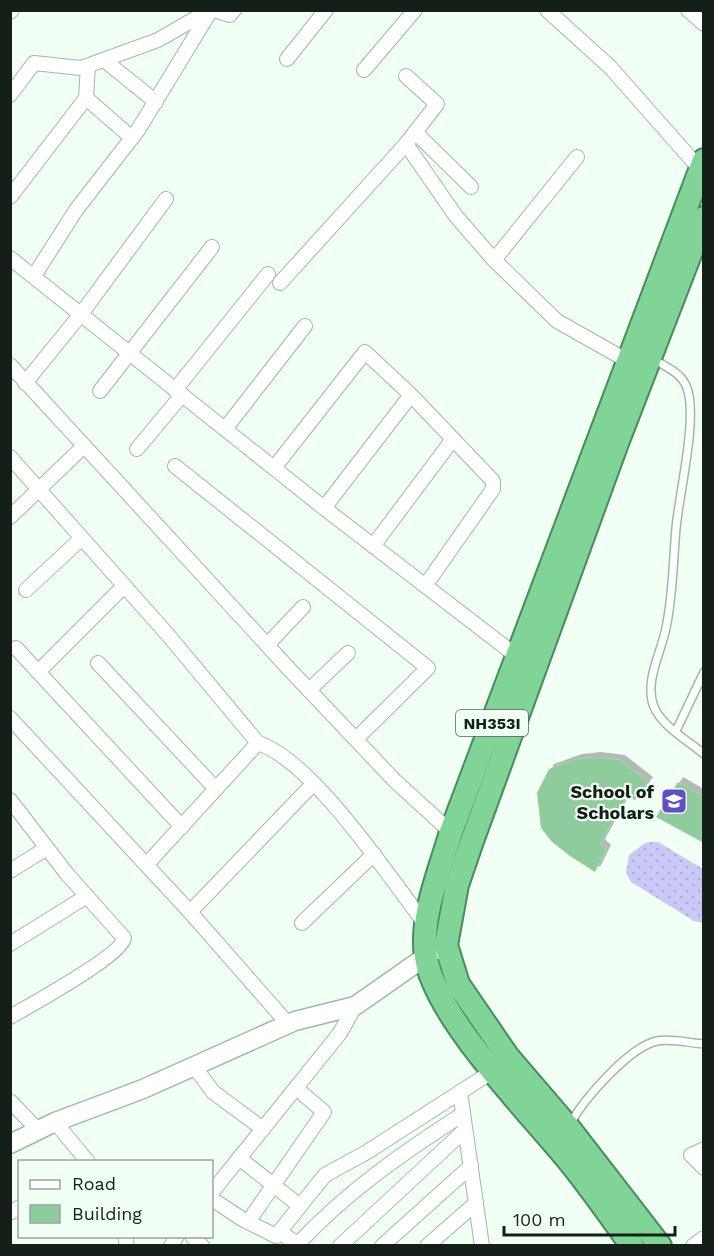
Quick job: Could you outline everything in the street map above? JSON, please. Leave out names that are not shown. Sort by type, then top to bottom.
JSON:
[{"type":"highway","name":"NH353I","points":[[660,1245],[484,1024],[458,984],[446,945],[453,902],[472,841],[616,443],[702,165]]},
{"type":"highway","name":"NH353I","points":[[632,1245],[569,1161],[493,1071],[443,1002],[432,980],[426,955],[426,925],[451,832],[518,657],[704,218]]},
{"type":"street","points":[[34,276],[76,210],[132,138],[212,10]]},
{"type":"street","points":[[10,94],[34,63],[81,68],[158,39],[212,10],[230,15],[234,10]]},
{"type":"street","points":[[287,59],[326,10]]},
{"type":"street","points":[[364,70],[415,10]]},
{"type":"street","points":[[547,10],[610,67],[702,165]]},
{"type":"street","points":[[688,10],[704,24]]},
{"type":"street","points":[[105,60],[156,102]]},
{"type":"street","points":[[10,197],[86,98],[88,66]]},
{"type":"street","points":[[280,283],[406,144],[437,104],[406,76]]},
{"type":"street","points":[[86,98],[132,138]]},
{"type":"street","points":[[415,132],[471,187]]},
{"type":"street","points":[[406,144],[455,215],[494,260],[557,321],[642,363]]},
{"type":"street","points":[[494,260],[576,157]]},
{"type":"street","points":[[25,383],[81,314],[166,199]]},
{"type":"street","points":[[100,391],[212,247]]},
{"type":"street","points":[[10,258],[324,508],[518,657]]},
{"type":"street","points":[[137,449],[268,274]]},
{"type":"street","points":[[225,429],[305,326]]},
{"type":"street","points":[[274,468],[365,352],[411,395],[493,481],[493,489],[425,586]]},
{"type":"street","points":[[10,365],[83,447],[309,690],[357,738],[395,782],[451,832]]},
{"type":"street","points":[[324,508],[411,395]]},
{"type":"street","points":[[373,546],[453,439]]},
{"type":"street","points":[[10,517],[83,447]]},
{"type":"street","points":[[10,457],[258,743],[303,772],[374,854],[426,925]]},
{"type":"street","points":[[175,466],[428,668],[357,738]]},
{"type":"street","points":[[26,590],[82,538]]},
{"type":"street","points":[[38,672],[124,586]]},
{"type":"street","points":[[267,645],[303,607]]},
{"type":"street","points":[[16,648],[182,827]]},
{"type":"street","points":[[309,690],[348,653]]},
{"type":"street","points":[[98,663],[216,789]]},
{"type":"street","points":[[10,718],[147,864],[289,1025]]},
{"type":"street","points":[[147,864],[258,743]]},
{"type":"street","points":[[190,912],[312,784]]},
{"type":"street","points":[[10,800],[87,896],[121,933],[123,943],[95,966],[13,1011]]},
{"type":"street","points":[[10,871],[47,848]]},
{"type":"street","points":[[302,923],[374,854]]},
{"type":"street","points":[[10,944],[87,896]]},
{"type":"street","points":[[10,1144],[55,1122],[143,1089],[295,1021],[355,1006],[426,955],[446,945]]},
{"type":"street","points":[[213,1191],[340,1033],[355,1006]]},
{"type":"street","points":[[194,1066],[213,1092],[263,1129]]},
{"type":"street","points":[[213,1200],[248,1222],[276,1236],[325,1175],[367,1152],[493,1071]]},
{"type":"street","points":[[248,1222],[324,1112],[296,1088]]},
{"type":"street","points":[[460,1092],[481,1245]]},
{"type":"street","points":[[10,1101],[38,1130]]},
{"type":"street","points":[[279,1232],[298,1244],[314,1227],[390,1162],[463,1114]]},
{"type":"street","points":[[55,1122],[87,1160]]},
{"type":"street","points":[[340,1245],[465,1130]]},
{"type":"street","points":[[704,1149],[691,1155],[704,1168]]},
{"type":"street","points":[[239,1158],[300,1206]]},
{"type":"street","points":[[382,1245],[471,1166]]},
{"type":"street","points":[[427,1245],[476,1203]]},
{"type":"street","points":[[693,1245],[704,1238]]},
{"type":"lane","points":[[642,363],[682,378],[689,400],[687,446],[676,528],[673,594],[666,630],[651,681],[654,709],[704,754]]},
{"type":"lane","points":[[676,731],[704,672]]},
{"type":"lane","points":[[568,1127],[580,1107],[609,1075],[649,1044],[668,1041],[704,1044]]},
{"type":"shaded area","points":[[658,842],[703,869],[703,923],[694,921],[631,882],[626,873],[629,855],[645,843]]},
{"type":"building","points":[[596,757],[620,760],[648,782],[635,800],[626,797],[600,844],[606,850],[595,872],[552,842],[541,828],[537,793],[549,769],[577,759]]},
{"type":"building","points":[[678,782],[704,797],[704,843],[656,817]]},
{"type":"place","name":"School of Scholars","points":[[674,801]]}]
